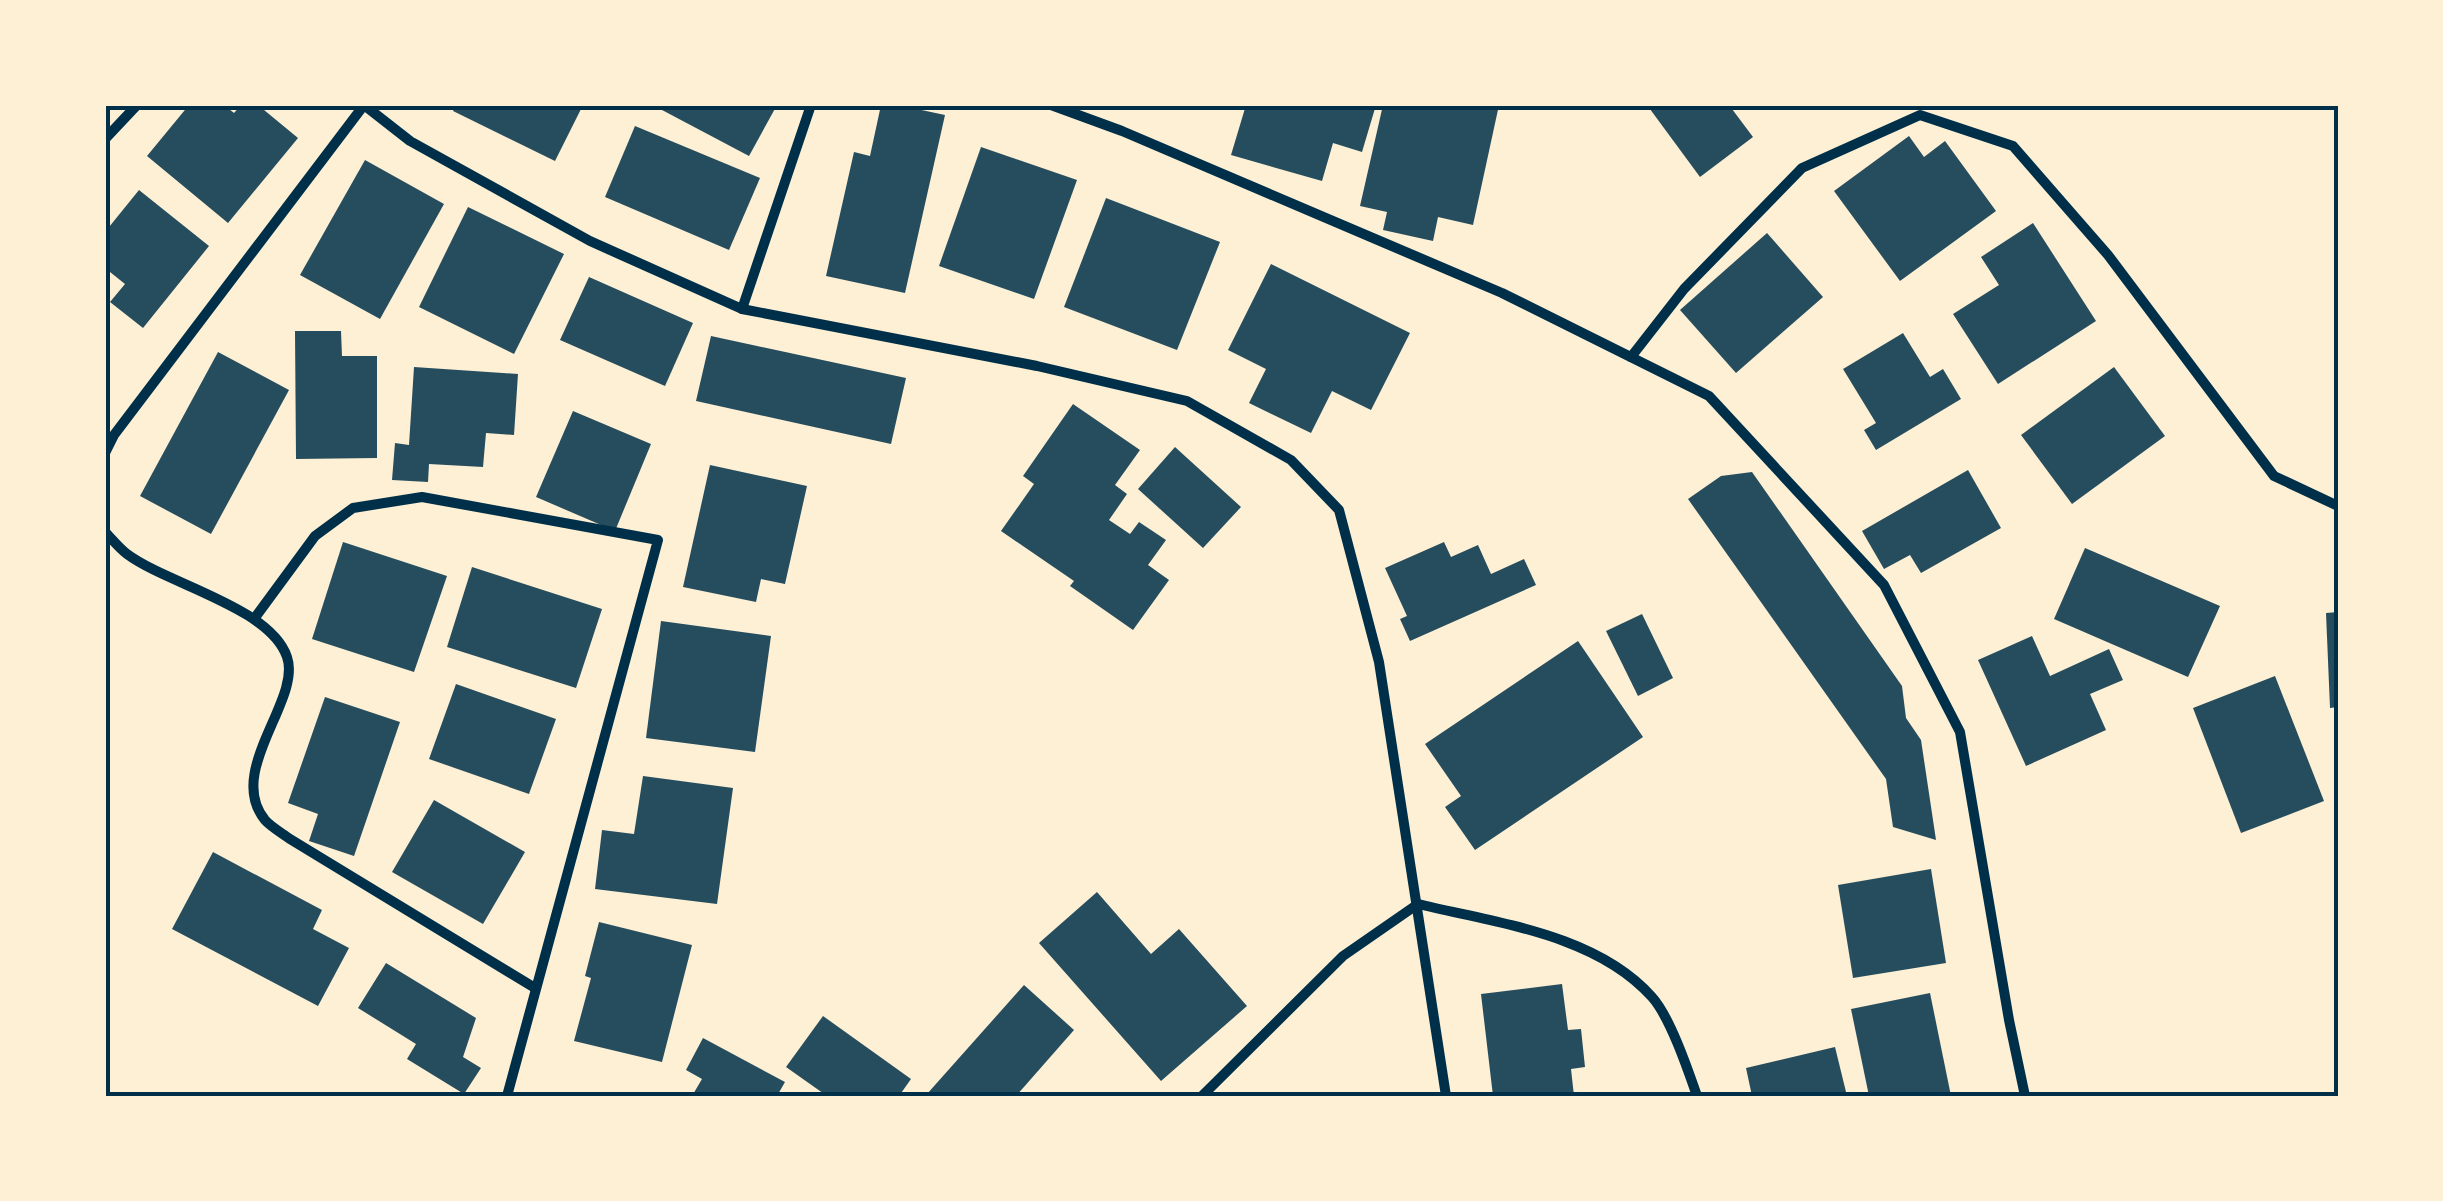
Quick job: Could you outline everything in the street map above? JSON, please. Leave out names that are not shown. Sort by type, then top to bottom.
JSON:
[{"type":"street","points":[[105,139],[137,105]]},
{"type":"street","points":[[105,453],[114,434],[364,105],[410,140],[590,241],[742,308],[1037,366],[1187,401],[1291,460],[1340,510],[1379,662],[1446,1096]]},
{"type":"street","points":[[742,308],[812,105]]},
{"type":"street","points":[[1051,105],[1122,131],[1502,293],[1710,396],[1884,584],[1960,732],[2008,1020],[2025,1096]]},
{"type":"street","points":[[1630,357],[1684,289],[1802,168],[1920,115],[2013,146],[2108,255],[2274,476],[2338,506]]},
{"type":"street","points":[[254,619],[315,536],[353,508],[422,497],[658,540],[508,1096]]},
{"type":"street","points":[[105,532],[127,554],[254,619],[280,644],[288,660],[289,678],[260,751],[254,790],[264,818],[290,839],[535,988]]},
{"type":"street","points":[[1202,1096],[1343,956],[1418,904],[1544,934],[1610,962],[1654,999],[1686,1062],[1697,1096]]},
{"type":"building","points":[[189,105],[224,105],[234,113],[241,105],[258,105],[298,138],[228,223],[147,156]]},
{"type":"building","points":[[456,105],[583,105],[555,161],[453,111]]},
{"type":"building","points":[[664,105],[777,105],[749,156],[662,110]]},
{"type":"building","points":[[881,105],[945,115],[905,293],[826,276],[854,152],[870,156]]},
{"type":"building","points":[[1246,105],[1376,105],[1362,152],[1333,143],[1322,181],[1231,155]]},
{"type":"building","points":[[1383,105],[1499,105],[1473,225],[1438,217],[1433,241],[1383,230],[1387,212],[1360,206]]},
{"type":"building","points":[[1647,105],[1729,105],[1753,137],[1700,177]]},
{"type":"building","points":[[635,126],[760,178],[729,250],[605,197]]},
{"type":"building","points":[[1909,136],[1924,157],[1945,141],[1996,211],[1900,281],[1834,191]]},
{"type":"building","points":[[981,147],[1077,180],[1034,299],[939,266]]},
{"type":"building","points":[[365,160],[444,204],[380,319],[300,275]]},
{"type":"building","points":[[139,190],[209,246],[143,328],[110,302],[125,284],[105,268],[105,232]]},
{"type":"building","points":[[1106,198],[1220,242],[1177,350],[1064,307]]},
{"type":"building","points":[[468,207],[564,254],[514,354],[419,307]]},
{"type":"building","points":[[2033,223],[2096,321],[1998,384],[1953,314],[1999,285],[1981,257]]},
{"type":"building","points":[[1767,233],[1823,297],[1736,373],[1680,310]]},
{"type":"building","points":[[1271,264],[1410,333],[1371,410],[1332,391],[1311,433],[1249,403],[1266,369],[1228,350]]},
{"type":"building","points":[[589,277],[693,323],[665,386],[560,340]]},
{"type":"building","points":[[295,331],[341,331],[342,356],[377,356],[377,458],[296,459]]},
{"type":"building","points":[[1903,333],[1930,377],[1943,369],[1961,399],[1876,450],[1864,430],[1876,423],[1843,369]]},
{"type":"building","points":[[711,336],[906,378],[891,444],[696,401]]},
{"type":"building","points":[[218,352],[289,390],[211,534],[140,496]]},
{"type":"building","points":[[414,367],[518,374],[514,435],[486,433],[483,467],[429,464],[428,482],[392,480],[395,443],[409,445]]},
{"type":"building","points":[[2114,367],[2165,436],[2072,504],[2021,435]]},
{"type":"building","points":[[1073,404],[1140,450],[1115,485],[1127,494],[1109,520],[1130,534],[1139,522],[1166,540],[1148,565],[1169,580],[1133,630],[1070,586],[1074,581],[1001,531],[1034,484],[1023,476]]},
{"type":"building","points":[[573,411],[651,444],[615,531],[536,497]]},
{"type":"building","points":[[1175,447],[1241,507],[1203,548],[1138,489]]},
{"type":"building","points":[[710,465],[807,486],[785,584],[761,579],[756,602],[683,587]]},
{"type":"building","points":[[1968,470],[2001,528],[1921,573],[1910,555],[1884,569],[1862,531]]},
{"type":"building","points":[[1752,472],[1902,686],[1906,718],[1921,740],[1936,840],[1893,827],[1886,779],[1688,499],[1721,476]]},
{"type":"building","points":[[343,542],[447,576],[414,672],[312,639]]},
{"type":"building","points":[[1444,542],[1451,557],[1478,545],[1491,574],[1524,559],[1536,585],[1410,641],[1400,619],[1407,616],[1385,568]]},
{"type":"building","points":[[2085,548],[2220,606],[2188,677],[2054,619]]},
{"type":"building","points":[[472,567],[602,609],[576,688],[447,647]]},
{"type":"building","points":[[2338,612],[2338,707],[2330,708],[2326,613]]},
{"type":"building","points":[[1642,614],[1673,678],[1638,696],[1606,631]]},
{"type":"building","points":[[661,621],[771,636],[755,752],[646,738]]},
{"type":"building","points":[[2032,636],[2050,676],[2109,649],[2123,680],[2090,694],[2106,730],[2026,766],[1978,660]]},
{"type":"building","points":[[1578,641],[1643,737],[1475,850],[1445,807],[1461,796],[1425,744]]},
{"type":"building","points":[[2275,676],[2324,801],[2241,833],[2193,708]]},
{"type":"building","points":[[456,684],[556,719],[529,794],[429,759]]},
{"type":"building","points":[[325,697],[400,722],[354,856],[309,841],[318,814],[288,803]]},
{"type":"building","points":[[643,776],[733,788],[717,904],[595,889],[602,830],[634,834]]},
{"type":"building","points":[[434,800],[525,852],[483,924],[392,872]]},
{"type":"building","points":[[213,852],[322,910],[313,929],[349,948],[318,1006],[172,929]]},
{"type":"building","points":[[1931,869],[1946,963],[1853,978],[1838,885]]},
{"type":"building","points":[[1097,892],[1151,954],[1179,929],[1247,1006],[1161,1081],[1039,943]]},
{"type":"building","points":[[599,922],[692,945],[662,1062],[574,1041],[591,978],[585,976]]},
{"type":"building","points":[[386,963],[476,1018],[463,1057],[481,1068],[464,1094],[407,1059],[416,1044],[358,1008]]},
{"type":"building","points":[[1562,984],[1568,1030],[1581,1029],[1585,1067],[1571,1069],[1574,1096],[1493,1096],[1481,994]]},
{"type":"building","points":[[1024,985],[1074,1030],[1016,1096],[929,1096],[927,1094]]},
{"type":"building","points":[[1930,993],[1951,1096],[1869,1096],[1851,1009]]},
{"type":"building","points":[[823,1016],[911,1079],[899,1096],[827,1096],[786,1067]]},
{"type":"building","points":[[703,1038],[785,1082],[777,1096],[692,1096],[702,1079],[686,1070]]},
{"type":"building","points":[[1835,1047],[1847,1096],[1752,1096],[1746,1068]]}]
